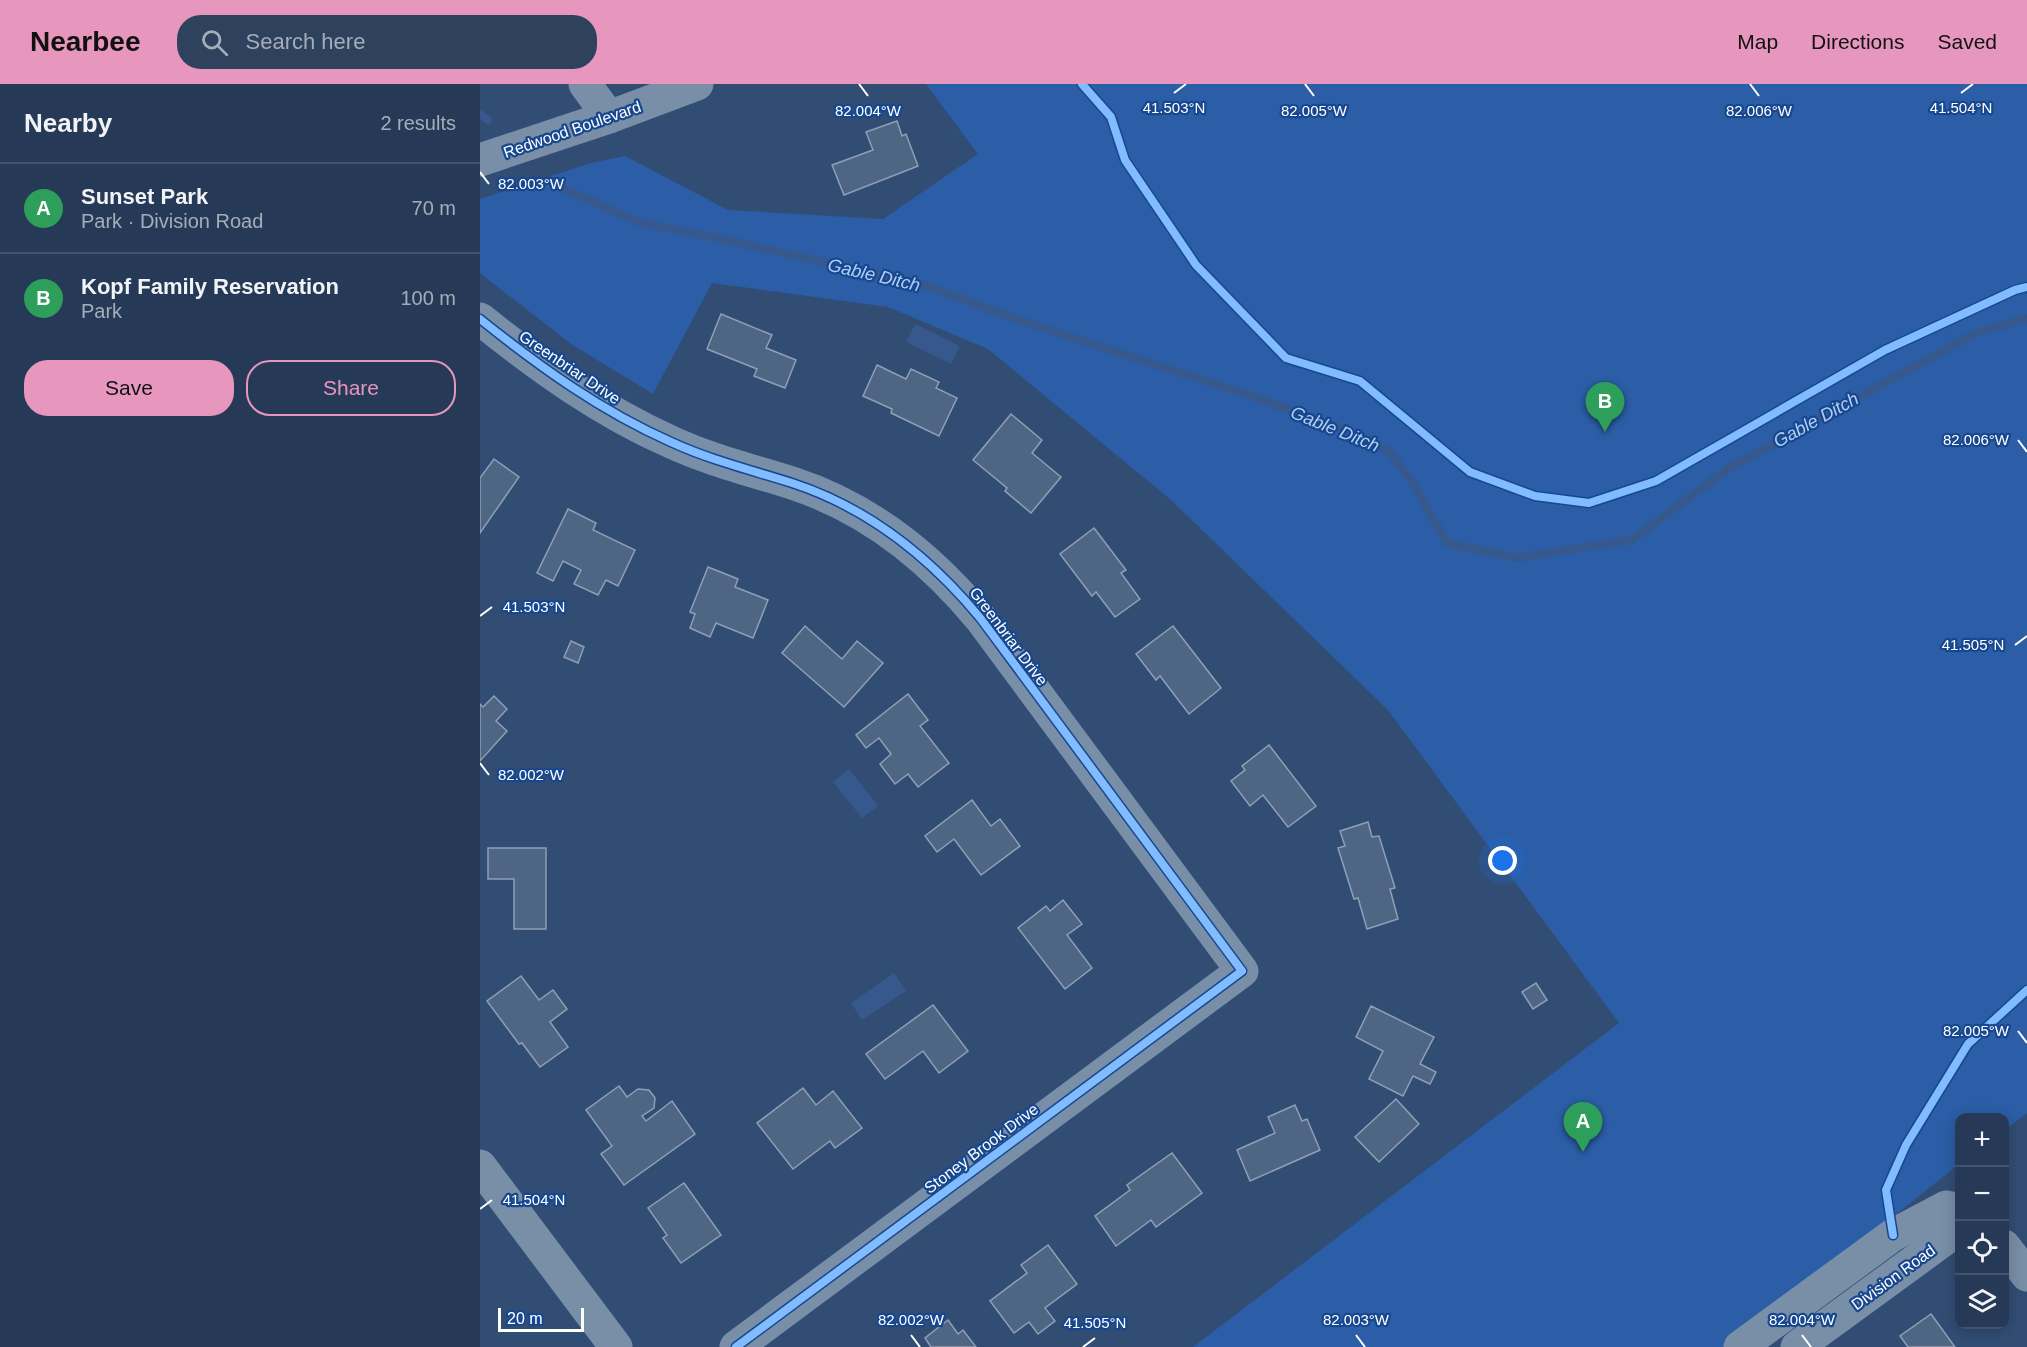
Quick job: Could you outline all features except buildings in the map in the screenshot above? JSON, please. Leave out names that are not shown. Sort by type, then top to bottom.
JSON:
[{"type":"street","points":[[585,84],[609,117]]},
{"type":"street","name":"Redwood Boulevard","points":[[480,160],[609,117],[697,84]]},
{"type":"street","name":"Greenbriar Drive","points":[[480,319],[570,388],[620,417],[672,443],[824,495],[874,521],[911,547],[960,593],[1242,970]]},
{"type":"street","name":"Stoney Brook Drive","points":[[736,1347],[1242,970]]},
{"type":"street","points":[[480,1166],[616,1347]]},
{"type":"street","name":"Division Road","points":[[1740,1347],[1893,1235],[1946,1207],[1955,1209]]},
{"type":"street","name":"Division Road","points":[[1797,1347],[1955,1231]]},
{"type":"street","points":[[2009,1252],[2027,1275]]},
{"type":"shaded area","points":[[926,84],[2027,84],[2027,1113],[2009,1127],[2009,1113],[1955,1113],[1955,1167],[1813,1281],[1724,1347],[1193,1347],[1619,1023],[1388,710],[1171,500],[988,349],[888,307],[712,283],[653,394],[571,344],[480,273],[480,199],[591,163],[625,156],[728,210],[883,219],[978,154]]},
{"type":"shaded area","points":[[915,324],[960,346],[951,364],[906,342]]},
{"type":"shaded area","points":[[849,769],[878,806],[862,818],[833,782]]},
{"type":"shaded area","points":[[894,973],[906,991],[862,1020],[851,1003]]},
{"type":"waterway","name":"Gable Ditch","points":[[480,114],[488,120]]},
{"type":"waterway","name":"Gable Ditch","points":[[562,188],[638,222],[921,284],[1025,322],[1243,393],[1336,426],[1390,452],[1414,485],[1447,543],[1517,558],[1632,540],[1729,468],[1976,333],[2027,318]]},
{"type":"cycle path","points":[[1082,84],[1111,117],[1125,160],[1196,265],[1286,358],[1360,381],[1470,472],[1535,496],[1589,503],[1656,481],[1885,350],[2015,290],[2027,287]]},
{"type":"cycle path","points":[[480,319],[548,371],[645,430],[701,454],[820,493],[872,521],[919,555],[941,575],[981,619],[1242,971],[736,1347]]},
{"type":"cycle path","points":[[1893,1235],[1886,1190],[1906,1145],[1968,1044],[2027,990]]},
{"type":"place","name":"Kopf Family Reservation","points":[[1605,432]]},
{"type":"place","name":"Sunset Park","points":[[1583,1152]]}]
